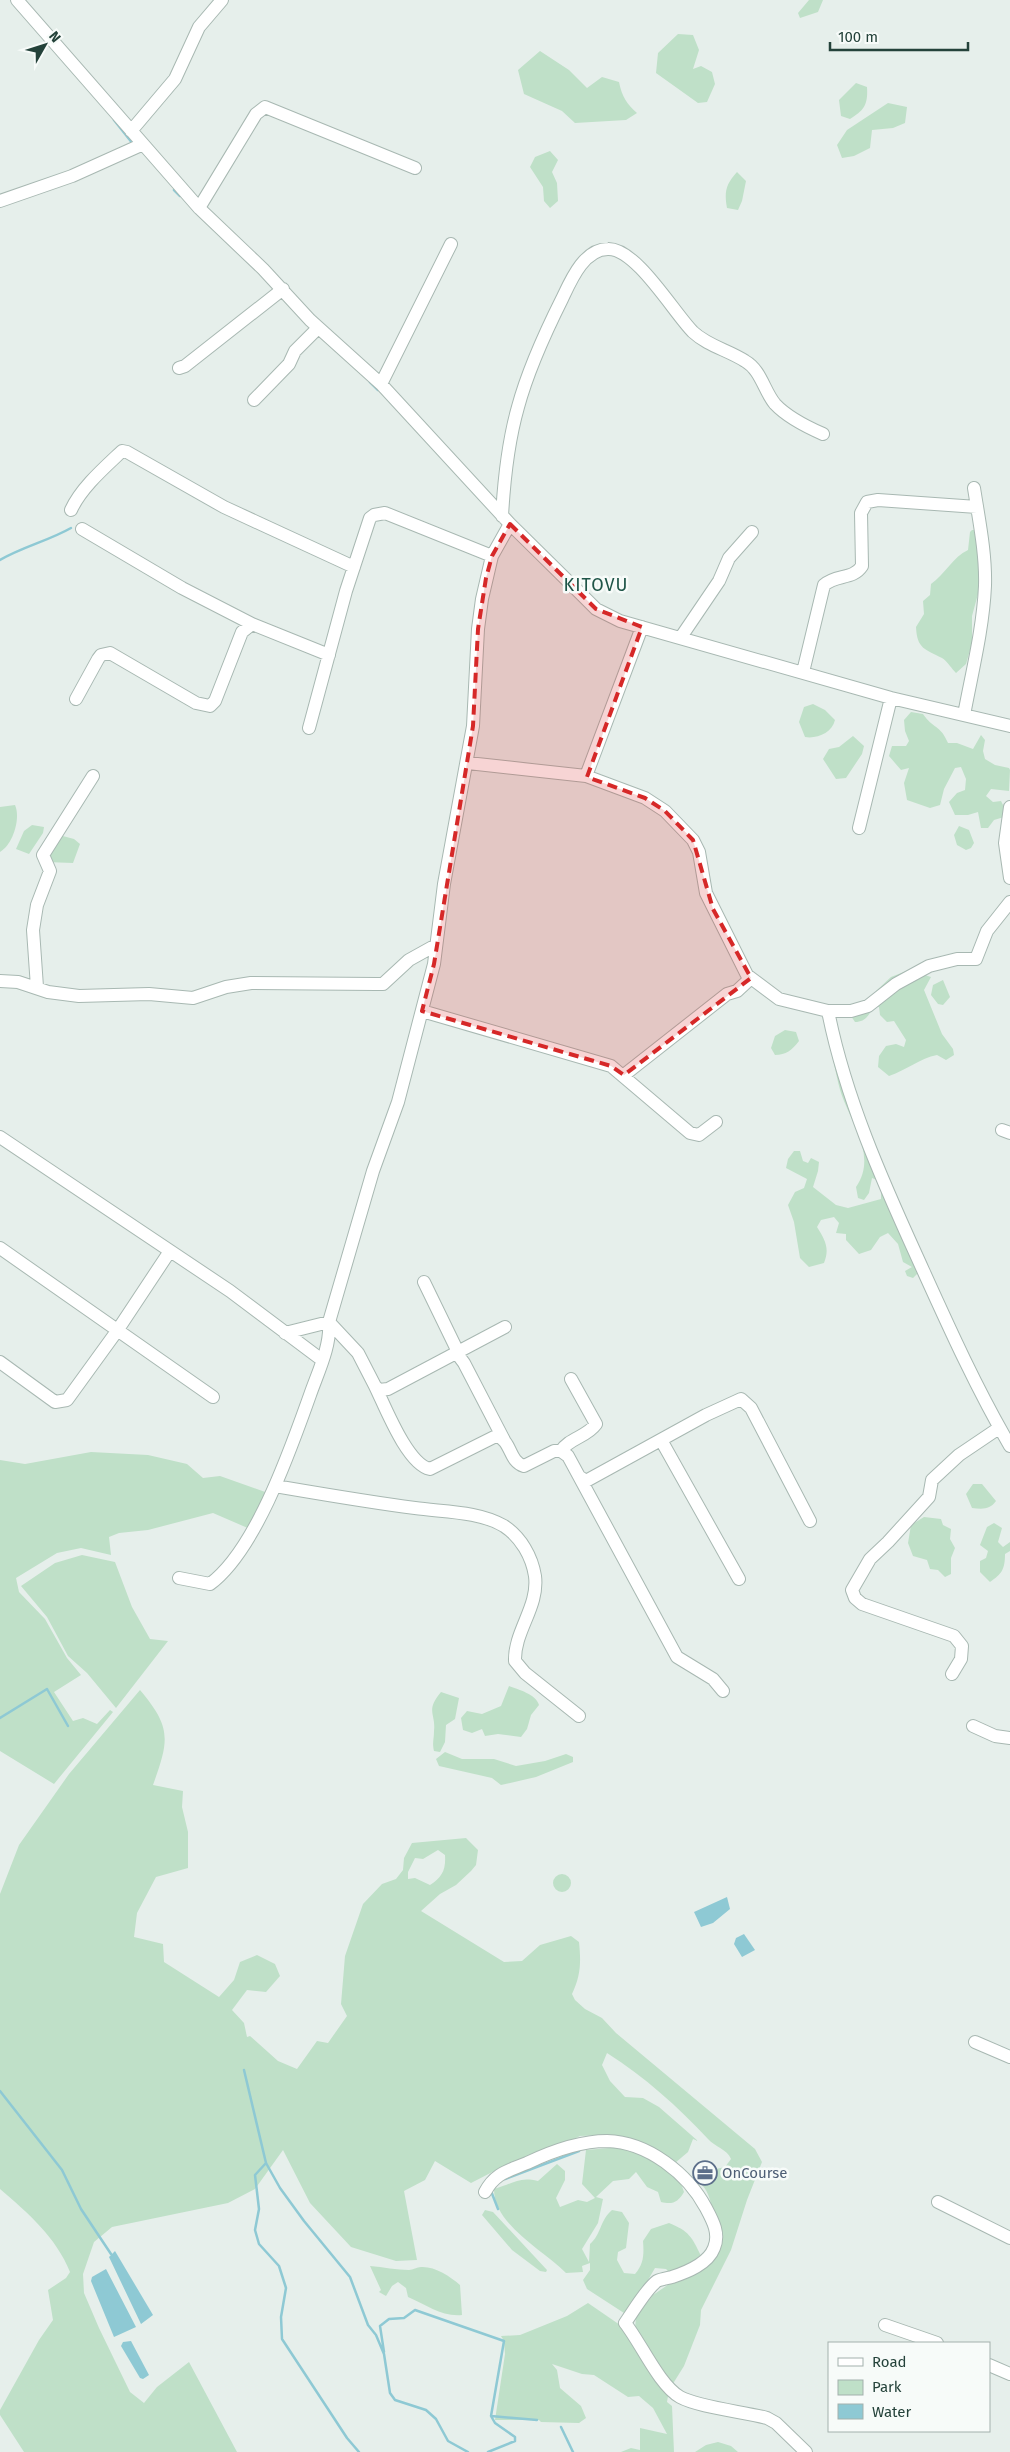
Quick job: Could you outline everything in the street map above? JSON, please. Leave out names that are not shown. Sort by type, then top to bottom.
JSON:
[{"type":"street","points":[[17,0],[141,145],[199,208],[283,289],[318,328],[381,384],[506,520],[596,608],[620,621],[891,698],[1010,726]]},
{"type":"street","points":[[131,132],[175,79],[198,27],[222,0]]},
{"type":"street","points":[[199,208],[256,114],[265,107],[415,168]]},
{"type":"street","points":[[0,201],[72,176],[141,145]]},
{"type":"street","points":[[381,384],[451,244]]},
{"type":"street","points":[[179,1578],[207,1585],[213,1582],[240,1549],[276,1486],[293,1445],[330,1335],[329,1322],[373,1171],[398,1102],[434,964],[444,884],[468,763],[475,702],[478,629],[492,556],[506,520],[504,481],[517,408],[549,325],[572,279],[589,256],[598,250],[610,248],[620,253],[644,271],[693,332],[705,342],[745,360],[753,368],[775,404],[804,426],[823,434]]},
{"type":"street","points":[[179,368],[185,366],[283,289]]},
{"type":"street","points":[[254,400],[289,364],[295,351],[318,328]]},
{"type":"street","points":[[71,510],[80,495],[113,459],[122,451],[127,452],[224,507],[354,567]]},
{"type":"street","points":[[964,715],[981,622],[985,585],[974,488]]},
{"type":"street","points":[[803,672],[824,585],[831,578],[851,576],[858,572],[862,566],[861,513],[866,502],[878,500],[977,507]]},
{"type":"street","points":[[310,728],[354,567],[370,518],[379,513],[399,517],[492,556]]},
{"type":"street","points":[[82,529],[182,588],[252,624],[329,655]]},
{"type":"street","points":[[681,637],[720,581],[729,558],[752,532]]},
{"type":"street","points":[[76,698],[101,655],[110,654],[196,703],[210,706],[215,701],[242,632],[252,624]]},
{"type":"street","points":[[586,776],[642,627]]},
{"type":"street","points":[[859,828],[891,698]]},
{"type":"street","points":[[468,763],[586,776],[645,798],[665,811],[693,840],[699,852],[706,893],[740,964],[751,978],[780,999],[828,1011],[851,1011],[868,1006],[896,984],[929,966],[957,959],[976,959],[987,931],[1010,902]]},
{"type":"street","points":[[37,987],[33,930],[37,905],[50,871],[43,855],[93,776]]},
{"type":"street","points":[[1010,807],[1005,843],[1010,878]]},
{"type":"street","points":[[0,981],[37,987],[48,992],[86,996],[149,994],[193,998],[226,987],[252,983],[383,984],[409,960],[436,945]]},
{"type":"street","points":[[624,1075],[727,994],[737,991],[751,978]]},
{"type":"street","points":[[422,1011],[611,1066],[624,1075],[690,1133],[700,1135],[716,1122]]},
{"type":"street","points":[[828,1011],[846,1086],[888,1194],[977,1388],[1010,1446]]},
{"type":"street","points":[[0,1137],[230,1290],[322,1360]]},
{"type":"street","points":[[0,1248],[213,1397]]},
{"type":"street","points":[[0,1362],[55,1402],[63,1402],[70,1398],[170,1251]]},
{"type":"street","points":[[424,1282],[456,1354],[464,1363],[513,1460],[524,1466],[554,1451],[561,1451],[568,1456],[677,1657],[713,1680],[723,1691]]},
{"type":"street","points":[[285,1333],[329,1322]]},
{"type":"street","points":[[329,1322],[358,1353],[408,1451],[423,1467],[430,1469],[496,1436],[505,1442]]},
{"type":"street","points":[[375,1386],[379,1390],[388,1389],[505,1327]]},
{"type":"street","points":[[561,1451],[565,1445],[592,1430],[596,1424],[571,1379]]},
{"type":"street","points":[[580,1478],[586,1481],[732,1402],[741,1400],[746,1402],[810,1521]]},
{"type":"street","points":[[952,1674],[961,1659],[962,1646],[954,1636],[862,1604],[855,1598],[852,1590],[870,1559],[929,1497],[932,1480],[959,1455],[1000,1428]]},
{"type":"street","points":[[661,1440],[739,1579]]},
{"type":"street","points":[[276,1486],[475,1516],[503,1526],[523,1544],[531,1560],[535,1577],[534,1599],[519,1639],[515,1661],[519,1667],[579,1716]]},
{"type":"street","points":[[973,1726],[995,1736],[1010,1738]]},
{"type":"street","points":[[975,2042],[1010,2057]]},
{"type":"street","points":[[485,2192],[492,2179],[536,2158],[570,2147],[607,2141],[633,2146],[671,2166],[693,2188],[710,2215],[716,2228],[717,2239],[714,2249],[696,2266],[657,2281],[625,2323],[653,2366],[680,2397],[767,2418],[776,2423],[806,2452]]},
{"type":"street","points":[[938,2202],[1010,2238]]},
{"type":"street","points":[[885,2324],[934,2342]]},
{"type":"street","points":[[990,2365],[1010,2374]]},
{"type":"highlighted area","points":[[510,524],[596,609],[642,627],[587,777],[645,798],[665,811],[693,840],[713,909],[751,978],[624,1075],[611,1066],[422,1011],[434,964],[473,726],[478,629],[486,578],[492,556]]},
{"type":"green space","points":[[809,0],[823,0],[818,12],[800,18],[798,13]]},
{"type":"green space","points":[[678,34],[693,35],[699,50],[693,69],[701,66],[712,72],[715,84],[707,102],[698,103],[656,73],[658,53]]},
{"type":"green space","points":[[540,51],[569,70],[587,88],[602,77],[619,82],[625,100],[637,113],[626,120],[575,123],[562,111],[524,94],[518,70]]},
{"type":"green space","points":[[856,83],[867,87],[867,98],[859,113],[850,119],[841,116],[839,100]]},
{"type":"green space","points":[[888,103],[907,107],[905,123],[893,128],[872,130],[870,148],[854,156],[842,158],[837,145],[847,130]]},
{"type":"green space","points":[[550,151],[558,160],[552,172],[557,183],[558,201],[550,208],[544,201],[543,187],[530,167],[535,157]]},
{"type":"green space","points":[[737,172],[746,181],[738,210],[727,208],[726,197],[728,184]]},
{"type":"green space","points":[[976,530],[981,583],[972,616],[972,643],[966,664],[956,673],[944,659],[920,644],[916,627],[924,614],[923,601],[930,595],[931,584],[958,557],[968,550],[970,532]]},
{"type":"green space","points":[[813,704],[825,710],[835,720],[827,732],[819,736],[805,737],[799,722],[804,707]]},
{"type":"green space","points":[[911,712],[923,714],[939,729],[948,743],[957,743],[973,749],[981,735],[985,740],[983,751],[985,759],[1010,770],[1009,791],[991,789],[986,796],[993,802],[1001,801],[1005,809],[1004,817],[994,820],[988,828],[981,828],[978,812],[968,815],[955,815],[949,802],[957,793],[965,790],[966,779],[961,767],[955,768],[944,789],[940,805],[930,808],[907,800],[904,783],[909,768],[901,770],[889,756],[892,746],[906,746],[909,741],[905,731],[904,720]]},
{"type":"green space","points":[[853,736],[864,746],[862,754],[846,778],[836,779],[823,759],[829,749],[839,747]]},
{"type":"green space","points":[[15,805],[17,817],[15,831],[9,844],[0,852],[0,807]]},
{"type":"green space","points":[[32,825],[44,827],[43,833],[29,854],[16,849],[24,831]]},
{"type":"green space","points":[[959,826],[969,830],[974,843],[971,848],[966,850],[957,845],[954,835]]},
{"type":"green space","points":[[59,835],[74,839],[80,844],[73,863],[46,862]]},
{"type":"green space","points":[[909,970],[931,977],[924,990],[942,1034],[953,1049],[954,1055],[946,1060],[937,1055],[919,1061],[889,1076],[878,1067],[879,1056],[886,1046],[896,1044],[904,1047],[906,1040],[894,1021],[887,1022],[880,1015],[879,1007],[873,1006],[869,1015],[862,1021],[855,1022],[851,1016],[874,997],[876,991],[891,977]]},
{"type":"green space","points":[[943,980],[950,997],[943,1005],[938,1004],[931,995],[933,985]]},
{"type":"green space","points":[[785,1030],[796,1032],[799,1041],[788,1051],[775,1055],[771,1048],[775,1036]]},
{"type":"green space","points":[[838,1046],[861,1112],[892,1186],[918,1273],[913,1278],[907,1276],[905,1271],[912,1267],[903,1262],[898,1244],[888,1233],[880,1237],[871,1250],[859,1254],[846,1240],[846,1234],[836,1233],[839,1223],[834,1217],[821,1220],[817,1227],[827,1248],[824,1263],[809,1267],[800,1258],[794,1222],[788,1205],[795,1192],[804,1188],[807,1179],[786,1168],[788,1159],[794,1151],[800,1151],[803,1161],[808,1163],[811,1158],[819,1162],[813,1187],[836,1205],[848,1208],[881,1199],[881,1191],[877,1180],[872,1178],[869,1193],[864,1200],[858,1198],[856,1187],[862,1176],[864,1154],[858,1133],[844,1101],[832,1056]]},
{"type":"green space","points":[[91,1452],[148,1455],[187,1464],[203,1478],[220,1476],[268,1493],[250,1529],[213,1513],[148,1530],[119,1533],[109,1537],[111,1555],[81,1548],[57,1553],[16,1578],[19,1592],[45,1619],[67,1658],[81,1675],[54,1692],[73,1721],[83,1718],[97,1724],[110,1710],[113,1712],[54,1784],[0,1751],[0,1460],[25,1464]]},
{"type":"green space","points":[[973,1484],[982,1484],[996,1501],[994,1504],[986,1508],[972,1508],[966,1494]]},
{"type":"green space","points":[[924,1517],[941,1519],[943,1525],[951,1529],[950,1539],[955,1548],[951,1558],[951,1574],[945,1577],[938,1570],[930,1569],[927,1560],[913,1556],[908,1543],[911,1525]]},
{"type":"green space","points":[[994,1523],[1002,1528],[998,1542],[1003,1547],[1010,1542],[1010,1551],[1005,1554],[1002,1571],[990,1582],[980,1572],[980,1561],[986,1558],[988,1551],[980,1545],[987,1527]]},
{"type":"green space","points":[[82,1555],[115,1562],[132,1607],[150,1639],[168,1641],[116,1708],[87,1673],[68,1656],[47,1617],[21,1586],[55,1563]]},
{"type":"green space","points":[[509,1686],[531,1695],[539,1705],[531,1715],[527,1729],[521,1737],[498,1734],[485,1736],[482,1729],[472,1733],[463,1730],[461,1718],[467,1711],[482,1714],[501,1706]]},
{"type":"green space","points":[[140,1690],[158,1715],[164,1735],[162,1757],[153,1785],[183,1791],[182,1807],[188,1832],[188,1868],[156,1877],[137,1913],[134,1937],[163,1944],[164,1962],[219,1997],[234,1980],[240,1962],[257,1955],[275,1964],[280,1976],[266,1992],[247,1990],[232,2010],[244,2023],[247,2037],[250,2036],[278,2061],[297,2069],[317,2041],[328,2043],[347,2016],[341,2004],[345,1956],[363,1904],[382,1884],[396,1879],[403,1870],[404,1858],[412,1843],[466,1838],[478,1850],[476,1865],[471,1871],[456,1885],[440,1894],[421,1911],[504,1962],[522,1961],[540,1945],[571,1936],[579,1942],[580,1968],[572,1994],[575,2000],[585,2009],[602,2018],[616,2033],[755,2149],[762,2162],[747,2200],[731,2250],[701,2310],[700,2325],[684,2366],[669,2390],[667,2402],[672,2406],[674,2452],[621,2452],[631,2448],[640,2450],[640,2428],[667,2434],[653,2408],[639,2396],[628,2397],[594,2375],[582,2374],[552,2364],[557,2370],[560,2388],[581,2406],[586,2418],[579,2423],[541,2422],[539,2420],[495,2420],[505,2354],[504,2341],[501,2336],[520,2335],[567,2316],[588,2303],[620,2325],[635,2329],[636,2317],[653,2295],[716,2252],[712,2207],[710,2198],[702,2185],[703,2178],[716,2169],[725,2167],[731,2159],[724,2150],[711,2142],[660,2093],[607,2053],[602,2065],[610,2081],[625,2097],[643,2098],[659,2107],[698,2141],[693,2139],[688,2152],[675,2163],[603,2135],[580,2136],[564,2144],[508,2164],[471,2183],[435,2161],[425,2180],[404,2191],[417,2260],[396,2261],[351,2247],[310,2203],[283,2150],[255,2189],[228,2203],[112,2227],[94,2242],[83,2274],[84,2293],[130,2392],[144,2403],[157,2387],[189,2362],[237,2452],[24,2452],[0,2415],[0,2410],[39,2340],[53,2320],[48,2290],[66,2278],[70,2272],[57,2248],[40,2226],[0,2189],[0,1894],[19,1845],[69,1774]],"holes":[[[438,1850],[445,1855],[445,1865],[442,1873],[430,1885],[415,1878],[408,1879],[408,1872],[415,1858],[423,1859]]]},
{"type":"green space","points":[[441,1692],[459,1698],[455,1719],[446,1725],[445,1742],[440,1752],[434,1751],[433,1748],[434,1725],[432,1708]]},
{"type":"green space","points":[[445,1752],[462,1759],[494,1759],[516,1766],[545,1761],[566,1754],[573,1757],[573,1762],[536,1777],[501,1785],[492,1778],[439,1766],[436,1759]]},
{"type":"green space","points":[[558,1874],[566,1874],[571,1879],[569,1890],[558,1892],[553,1887],[553,1879]]},
{"type":"green space","points":[[621,2147],[639,2153],[667,2169],[675,2175],[684,2192],[675,2202],[665,2203],[661,2202],[658,2192],[647,2187],[636,2172],[629,2179],[613,2181],[596,2197],[603,2199],[598,2223],[582,2249],[589,2262],[590,2244],[605,2218],[612,2210],[622,2212],[629,2223],[626,2248],[618,2252],[617,2260],[624,2273],[635,2274],[638,2270],[643,2259],[643,2241],[651,2229],[669,2223],[689,2235],[701,2256],[696,2262],[671,2274],[666,2269],[655,2268],[633,2306],[624,2313],[587,2289],[583,2280],[590,2270],[590,2263],[582,2266],[583,2272],[566,2273],[521,2236],[502,2214],[496,2202],[494,2189],[525,2179],[538,2181],[557,2164],[565,2171],[565,2180],[556,2198],[560,2207],[578,2200],[587,2202],[595,2198],[582,2184],[586,2150]]},
{"type":"green space","points":[[485,2210],[493,2212],[547,2270],[546,2272],[540,2271],[512,2250],[482,2215]]},
{"type":"green space","points":[[370,2266],[400,2270],[426,2267],[442,2272],[460,2285],[462,2315],[448,2314],[435,2310],[408,2297],[406,2288],[398,2282],[392,2286],[386,2296],[379,2292],[381,2290]]},
{"type":"green space","points":[[718,2442],[731,2446],[738,2452],[695,2452],[706,2445]]},
{"type":"water","points":[[727,1897],[730,1909],[713,1923],[701,1927],[694,1912]]},
{"type":"water","points":[[744,1934],[755,1950],[742,1957],[734,1944],[736,1938]]},
{"type":"water","points":[[115,2251],[153,2315],[141,2324],[109,2257]]},
{"type":"water","points":[[106,2269],[136,2327],[114,2337],[91,2281],[92,2277]]},
{"type":"water","points":[[131,2341],[149,2375],[143,2379],[140,2378],[121,2346],[123,2342]]},
{"type":"waterway","points":[[114,120],[133,144]]},
{"type":"waterway","points":[[174,190],[180,196]]},
{"type":"waterway","points":[[370,382],[378,390]]},
{"type":"waterway","points":[[0,560],[71,528]]},
{"type":"waterway","points":[[0,1718],[47,1689],[68,1726]]},
{"type":"waterway","points":[[244,2070],[266,2163],[280,2188],[304,2221],[350,2277],[368,2325],[376,2335],[384,2354],[390,2393],[395,2400],[426,2410],[436,2419],[448,2441],[468,2452]]},
{"type":"waterway","points":[[0,2091],[62,2170],[81,2209],[111,2254]]},
{"type":"waterway","points":[[505,2179],[579,2151]]},
{"type":"waterway","points":[[266,2163],[255,2175],[259,2209],[255,2230],[259,2244],[279,2266],[286,2288],[281,2317],[282,2339],[347,2438],[359,2452]]},
{"type":"waterway","points":[[491,2191],[498,2209]]},
{"type":"waterway","points":[[384,2352],[380,2326],[389,2319],[404,2318],[415,2310],[504,2341],[491,2416],[495,2423],[515,2437],[515,2441],[488,2452]]},
{"type":"waterway","points":[[491,2416],[537,2420]]},
{"type":"waterway","points":[[561,2427],[573,2452]]},
{"type":"place","name":"OnCourse","points":[[705,2173]]},
{"type":"district","name":"KITOVU","points":[[596,585]]}]
